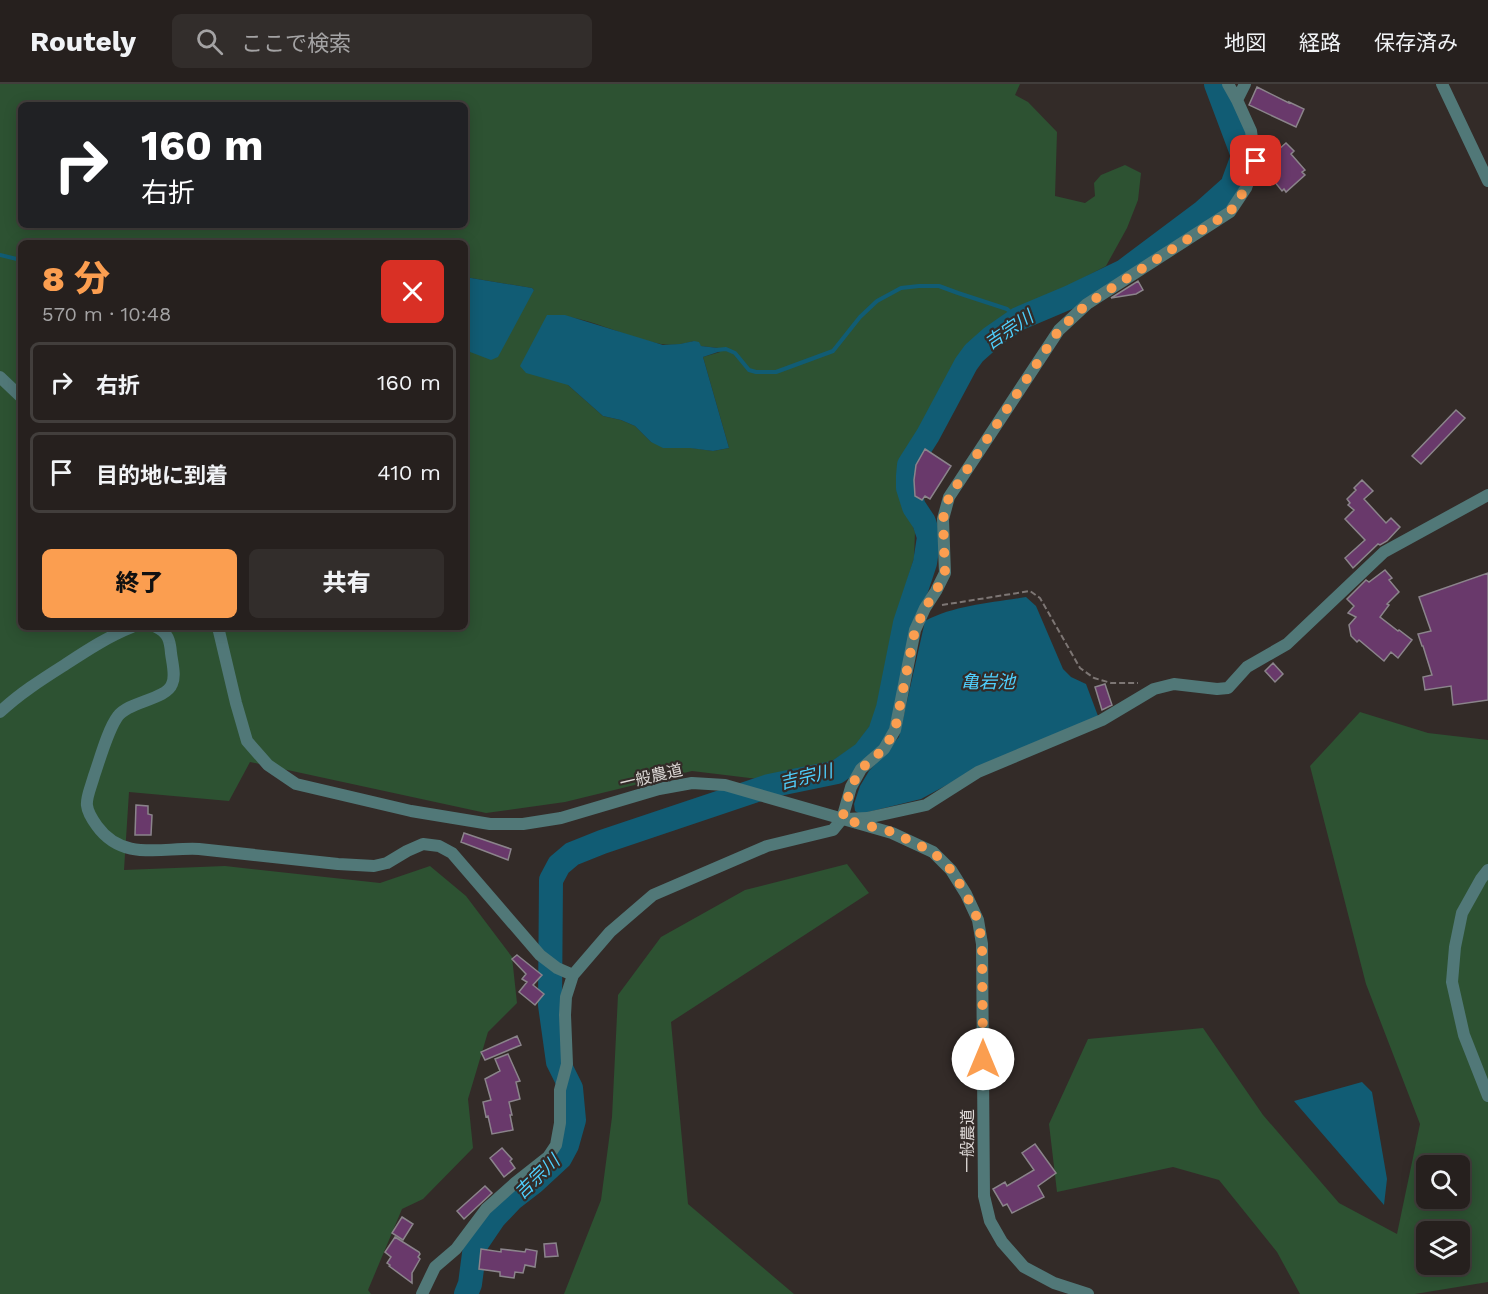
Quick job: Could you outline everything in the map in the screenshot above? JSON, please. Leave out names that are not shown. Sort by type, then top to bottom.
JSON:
[{"type":"street","points":[[422,1294],[435,1267],[456,1249],[486,1209],[548,1157],[556,1145],[560,1123],[560,1090],[567,1064],[566,997],[573,975],[610,932],[653,895],[767,846],[833,830],[842,819],[851,787],[861,769],[884,749],[895,730],[915,630],[945,573],[943,519],[949,497],[1059,330],[1087,304],[1230,212],[1246,188],[1256,161],[1251,131],[1228,84]]},
{"type":"street","points":[[1237,100],[1245,84]]},
{"type":"street","points":[[1442,84],[1483,158],[1488,181]]},
{"type":"street","points":[[0,377],[18,394]]},
{"type":"street","points":[[842,819],[867,818],[926,805],[978,772],[1102,720],[1155,689],[1174,684],[1217,689],[1228,688],[1247,667],[1287,644],[1384,552],[1488,495]]},
{"type":"street","points":[[0,712],[15,698],[75,658],[111,635],[124,630]]},
{"type":"street","points":[[162,630],[170,643],[174,677],[172,685],[166,692],[129,708],[114,722],[85,804],[89,815],[103,834],[118,844],[133,849],[155,851],[199,849],[374,866],[387,863],[423,844],[439,846],[452,853],[540,955],[557,968],[573,975]]},
{"type":"street","name":"一般農道","points":[[219,630],[247,741],[268,765],[296,784],[411,812],[490,824],[523,824],[561,818],[659,789],[692,783],[725,785],[892,832],[933,852],[951,870],[966,894],[978,920],[982,944],[984,1196],[990,1221],[1002,1242],[1024,1267],[1054,1283],[1088,1294]]},
{"type":"street","points":[[1488,870],[1462,914],[1455,947],[1452,982],[1464,1035],[1488,1096]]},
{"type":"path","points":[[925,608],[1030,591],[1040,598],[1080,668],[1094,678],[1111,683],[1142,683]]},
{"type":"green space","points":[[0,84],[1020,84],[1015,95],[1028,102],[1057,132],[1055,196],[1085,203],[1095,196],[1094,183],[1101,175],[1125,165],[1141,173],[1138,200],[1127,228],[1106,266],[1003,320],[967,348],[898,468],[899,492],[915,532],[914,558],[894,623],[874,720],[856,745],[832,761],[758,779],[692,771],[565,802],[486,813],[250,762],[229,801],[129,792],[124,870],[225,866],[380,883],[430,866],[466,896],[512,957],[517,1003],[488,1032],[468,1099],[473,1148],[423,1199],[402,1209],[368,1290],[371,1294],[0,1294]],"holes":[[[548,315],[591,322],[661,344],[694,341],[701,346],[718,348],[720,352],[703,357],[729,448],[713,451],[651,442],[635,426],[603,416],[568,385]]]},
{"type":"green space","points":[[1360,712],[1428,733],[1488,740],[1488,1282],[1415,1294],[1300,1294],[1277,1252],[1219,1180],[1173,1167],[1057,1192],[1049,1124],[1088,1039],[1203,1028],[1263,1115],[1339,1203],[1397,1234],[1420,1124],[1366,984],[1310,766]]},
{"type":"green space","points":[[847,864],[869,893],[671,1022],[688,1204],[794,1294],[564,1294],[601,1200],[612,1117],[618,995],[661,937],[745,890]]},
{"type":"water","points":[[468,277],[534,290],[498,357],[491,360],[468,351]]},
{"type":"water","points":[[547,315],[565,315],[663,345],[694,341],[699,342],[701,346],[718,348],[721,351],[703,357],[729,448],[713,451],[663,448],[651,442],[635,426],[603,416],[568,385],[526,373],[520,366]]},
{"type":"water","name":"亀岩池","points":[[1026,597],[1036,606],[1063,669],[1071,677],[1086,684],[1098,716],[991,761],[921,799],[860,814],[855,811],[854,804],[860,786],[869,771],[899,737],[925,621],[961,608]]},
{"type":"water","points":[[1362,1082],[1372,1092],[1387,1179],[1384,1205],[1294,1101]]},
{"type":"building","points":[[1257,87],[1304,109],[1296,127],[1249,105]]},
{"type":"building","points":[[1286,143],[1294,151],[1291,154],[1305,170],[1302,172],[1305,175],[1286,192],[1284,189],[1282,191],[1265,170],[1274,163],[1269,158]]},
{"type":"building","points":[[1138,281],[1143,290],[1136,294],[1111,298]]},
{"type":"building","points":[[1456,410],[1465,418],[1421,464],[1412,456]]},
{"type":"building","points":[[925,449],[951,466],[930,499],[925,496],[922,500],[915,496],[914,480],[916,465]]},
{"type":"building","points":[[1362,480],[1373,491],[1364,499],[1386,523],[1391,518],[1400,527],[1387,541],[1378,544],[1353,568],[1345,558],[1365,540],[1345,519],[1354,510],[1348,505],[1350,503],[1347,499]]},
{"type":"building","points":[[1385,570],[1392,578],[1389,580],[1399,592],[1387,604],[1389,605],[1380,617],[1412,640],[1398,658],[1391,652],[1384,661],[1351,636],[1349,625],[1356,617],[1348,613],[1354,606],[1347,599],[1366,580],[1369,582]]},
{"type":"building","points":[[1488,573],[1488,700],[1453,705],[1451,686],[1425,690],[1423,677],[1432,675],[1418,634],[1431,631],[1419,597]]},
{"type":"building","points":[[1273,663],[1283,674],[1275,682],[1265,671]]},
{"type":"building","points":[[1105,684],[1112,705],[1102,710],[1095,687]]},
{"type":"building","points":[[136,805],[148,806],[148,814],[152,815],[151,835],[135,835]]},
{"type":"building","points":[[464,833],[511,849],[508,860],[461,842]]},
{"type":"building","points":[[517,955],[542,975],[533,985],[544,994],[535,1005],[519,992],[527,982],[522,979],[526,974],[512,959]]},
{"type":"building","points":[[517,1036],[521,1045],[485,1060],[481,1052]]},
{"type":"building","points":[[508,1054],[520,1081],[516,1082],[520,1099],[509,1102],[513,1130],[492,1134],[483,1102],[491,1100],[485,1079],[500,1071],[495,1059]]},
{"type":"building","points":[[1035,1144],[1056,1173],[1038,1186],[1044,1197],[1012,1213],[1007,1204],[1003,1206],[993,1189],[1005,1182],[1007,1186],[1034,1170],[1022,1153]]},
{"type":"building","points":[[502,1148],[512,1159],[510,1161],[515,1168],[504,1177],[490,1158]]},
{"type":"building","points":[[485,1186],[492,1193],[464,1219],[457,1211]]},
{"type":"building","points":[[402,1217],[413,1224],[403,1240],[392,1233]]},
{"type":"building","points":[[395,1237],[420,1254],[418,1257],[420,1259],[412,1273],[412,1283],[387,1263],[391,1257],[385,1252]]},
{"type":"building","points":[[556,1243],[558,1256],[545,1257],[544,1244]]},
{"type":"building","points":[[481,1249],[501,1252],[501,1249],[537,1251],[535,1267],[525,1265],[523,1273],[515,1272],[514,1278],[500,1276],[500,1272],[479,1269]]},
{"type":"waterway","name":"吉宗川","points":[[466,1294],[470,1284],[475,1246],[494,1218],[512,1199],[560,1158],[567,1145],[574,1120],[571,1088],[558,1062],[550,1005],[551,880],[559,865],[572,854],[602,842],[769,786],[837,772],[864,753],[880,732],[888,708],[905,623],[925,563],[929,537],[924,522],[914,507],[908,488],[909,465],[928,435],[966,364],[974,353],[992,337],[1018,319],[1124,271],[1204,211],[1232,186],[1243,156],[1216,84]]},
{"type":"waterway","points":[[0,255],[18,259]]},
{"type":"waterway","points":[[716,350],[726,349],[735,353],[749,370],[776,372],[833,351],[860,317],[877,301],[901,288],[919,286],[939,286],[1007,309],[1018,319]]},
{"type":"route","points":[[983,1059],[982,944],[978,920],[966,894],[951,870],[933,852],[892,832],[842,819],[851,787],[861,769],[884,749],[895,730],[915,630],[945,573],[943,519],[949,497],[1059,330],[1087,304],[1230,212],[1246,188],[1256,161]]}]
